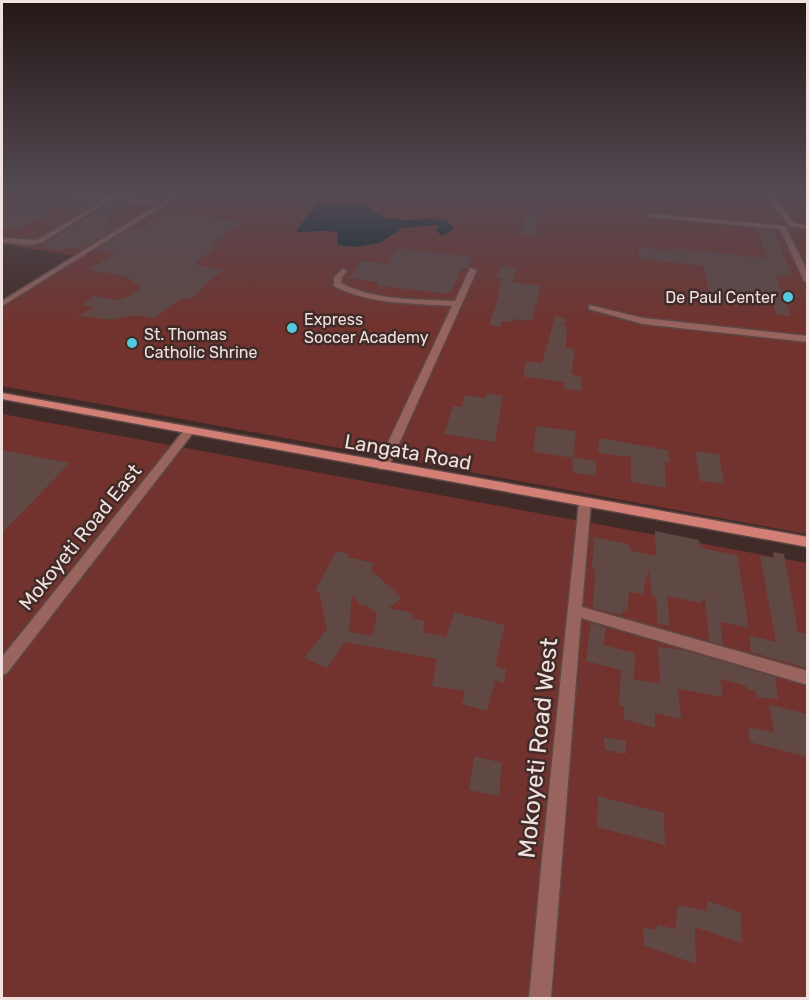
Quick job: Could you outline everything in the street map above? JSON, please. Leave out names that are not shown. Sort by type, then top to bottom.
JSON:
[{"type":"main road","name":"Langata Road","points":[[2,396],[807,542]]},
{"type":"street","points":[[2,240],[28,243],[39,242],[46,238]]},
{"type":"street","points":[[2,304],[109,238]]},
{"type":"street","points":[[788,238],[807,281]]},
{"type":"street","points":[[383,466],[473,270]]},
{"type":"street","points":[[343,271],[338,277],[337,284],[344,289],[367,296],[458,304]]},
{"type":"street","points":[[592,307],[643,321],[807,339]]},
{"type":"street","name":"Mokoyeti Road East","points":[[2,668],[189,431]]},
{"type":"street","name":"Mokoyeti Road West","points":[[540,999],[585,502]]},
{"type":"street","points":[[576,611],[807,678]]},
{"type":"shaded area","points":[[2,238],[807,238],[807,534],[2,386],[2,306],[76,256],[2,244]]},
{"type":"shaded area","points":[[2,414],[807,563],[807,998],[2,998]]},
{"type":"water","points":[[337,238],[388,238],[379,243],[356,247],[338,245]]},
{"type":"building","points":[[55,238],[101,238],[82,249],[70,247],[64,250],[40,247]]},
{"type":"building","points":[[116,238],[220,238],[211,245],[217,246],[195,265],[224,270],[209,280],[192,299],[182,298],[154,318],[136,315],[113,320],[79,316],[94,307],[82,305],[95,296],[116,300],[125,298],[142,287],[125,276],[89,270],[115,253],[96,250]]},
{"type":"building","points":[[760,238],[777,238],[792,276],[776,275],[791,316],[777,315],[772,302],[709,295],[704,266],[639,258],[639,247],[675,251],[674,248],[767,258]]},
{"type":"building","points":[[397,248],[473,257],[468,268],[462,268],[450,294],[378,286],[378,282],[349,278],[362,261],[386,264]]},
{"type":"building","points":[[501,266],[517,269],[512,282],[541,286],[532,321],[514,319],[513,322],[502,321],[500,327],[489,325],[500,292],[497,292],[502,278],[496,277]]},
{"type":"building","points":[[555,316],[566,318],[564,326],[567,326],[566,348],[575,349],[571,374],[582,377],[581,391],[564,389],[565,382],[524,377],[525,361],[542,363]]},
{"type":"building","points":[[487,393],[503,396],[495,442],[444,434],[453,406],[461,407],[465,395],[485,398]]},
{"type":"building","points":[[536,426],[576,431],[573,458],[533,452]]},
{"type":"building","points":[[599,438],[668,450],[670,463],[665,462],[666,488],[631,482],[631,457],[598,453]]},
{"type":"building","points":[[2,450],[70,463],[2,533]]},
{"type":"building","points":[[695,451],[719,454],[724,484],[700,481]]},
{"type":"building","points":[[572,457],[596,461],[596,476],[573,473]]},
{"type":"building","points":[[655,531],[699,540],[700,545],[706,549],[737,555],[749,628],[720,622],[723,645],[709,641],[705,597],[701,603],[667,596],[670,626],[657,623],[657,607],[655,596],[652,596],[649,568],[643,594],[629,592],[627,611],[623,610],[622,615],[593,608],[594,537],[629,544],[629,550],[656,556]]},
{"type":"building","points":[[336,551],[350,554],[348,557],[374,563],[371,570],[402,598],[389,608],[413,613],[412,618],[425,621],[423,632],[446,637],[454,612],[505,625],[495,666],[506,669],[504,683],[495,680],[487,711],[462,704],[465,691],[432,686],[437,659],[345,642],[327,668],[304,658],[327,629],[319,592],[315,591]],"holes":[[[352,595],[363,607],[366,605],[377,614],[372,636],[349,632]]]},
{"type":"building","points":[[773,552],[784,554],[798,632],[807,634],[807,668],[751,652],[749,635],[776,642],[760,556],[774,558]]},
{"type":"building","points":[[591,623],[606,628],[603,645],[635,653],[634,680],[660,683],[658,647],[683,650],[775,677],[778,699],[756,697],[755,690],[747,690],[746,686],[720,679],[723,697],[678,689],[681,719],[655,713],[655,728],[624,719],[624,706],[619,705],[621,670],[586,661]]},
{"type":"building","points":[[769,704],[806,714],[807,757],[750,742],[748,727],[774,732]]},
{"type":"building","points":[[604,737],[626,741],[626,754],[605,750]]},
{"type":"building","points":[[474,756],[502,763],[499,796],[469,790]]},
{"type":"building","points":[[598,796],[664,813],[665,845],[597,827]]},
{"type":"building","points":[[707,901],[741,912],[742,943],[695,927],[696,964],[644,946],[643,927],[655,930],[658,925],[675,929],[678,905],[707,911]]},
{"type":"place","name":"De Paul Center","points":[[788,297]]},
{"type":"place","name":"Express Soccer Academy","points":[[292,328]]},
{"type":"place","name":"St. Thomas Catholic Shrine","points":[[132,343]]}]
